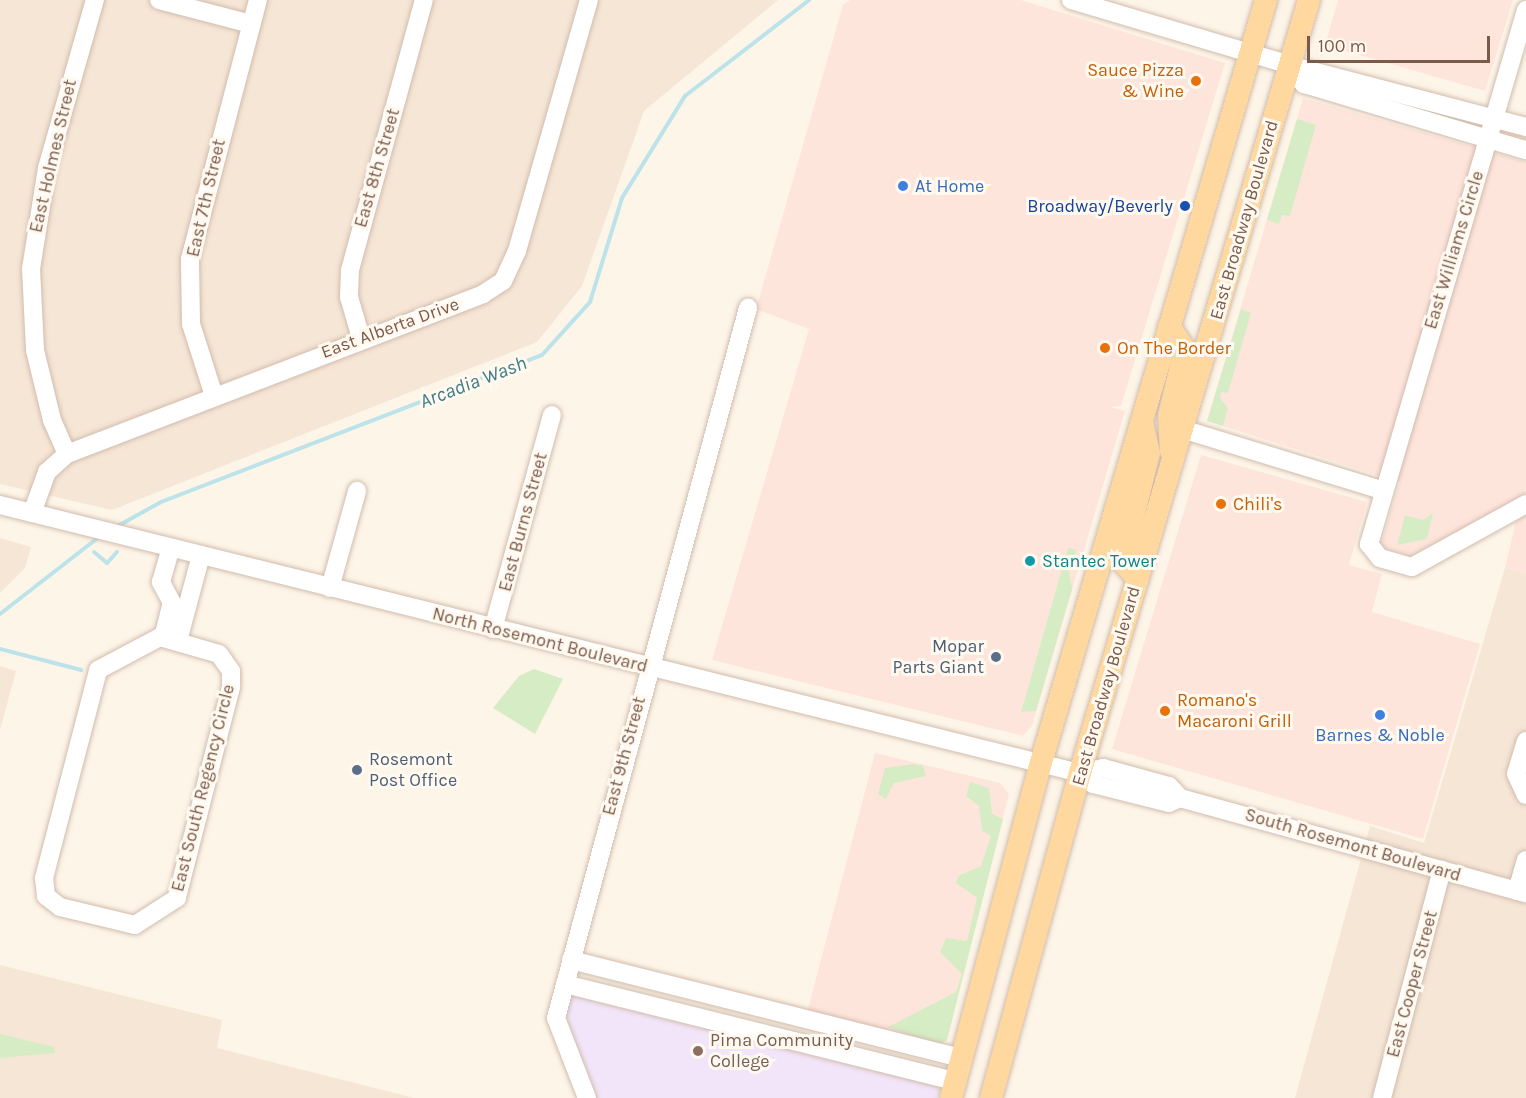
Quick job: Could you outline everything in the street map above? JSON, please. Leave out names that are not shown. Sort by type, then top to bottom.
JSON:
[{"type":"main road","points":[[953,1090],[1040,766],[1266,0]]},
{"type":"main road","name":"East Broadway Boulevard","points":[[991,1098],[1080,773],[1309,0]]},
{"type":"main road","points":[[1169,326],[1185,350],[1169,415],[1172,464]]},
{"type":"main road","points":[[1138,579],[1124,569],[1122,561],[1149,453],[1142,420]]},
{"type":"street","name":"East Holmes Street","points":[[67,454],[52,420],[35,350],[31,268],[47,168],[95,0]]},
{"type":"street","points":[[159,0],[251,24]]},
{"type":"street","name":"East 7th Street","points":[[214,396],[190,324],[190,267],[258,0]]},
{"type":"street","name":"East 8th Street","points":[[361,338],[349,297],[350,270],[424,0]]},
{"type":"street","name":"East Alberta Drive","points":[[32,513],[47,472],[67,454],[361,338],[483,294],[503,281],[517,251],[589,0]]},
{"type":"street","points":[[1071,0],[1250,50],[1290,65],[1526,127]]},
{"type":"street","name":"East Williams Circle","points":[[1526,10],[1382,490],[1369,537],[1372,552],[1412,567],[1526,504]]},
{"type":"street","points":[[1290,65],[1304,84],[1526,150]]},
{"type":"street","name":"East 9th Street","points":[[587,1098],[556,1018],[647,667],[748,308]]},
{"type":"street","name":"East Burns Street","points":[[494,629],[552,414]]},
{"type":"street","points":[[1182,429],[1382,490]]},
{"type":"street","points":[[330,588],[357,491]]},
{"type":"street","name":"North Rosemont Boulevard","points":[[0,505],[1040,766],[1080,773]]},
{"type":"street","points":[[170,639],[172,603],[161,582],[171,548]]},
{"type":"street","points":[[170,639],[189,599],[201,555]]},
{"type":"street","points":[[167,593],[189,599]]},
{"type":"street","name":"East South Regency Circle","points":[[170,639],[219,654],[233,664],[231,687],[177,898],[132,924],[51,903],[44,878],[98,670],[170,639]]},
{"type":"street","points":[[1526,741],[1516,774],[1526,795]]},
{"type":"street","name":"South Rosemont Boulevard","points":[[1080,773],[1103,768],[1169,786],[1180,798],[1522,892]]},
{"type":"street","points":[[1522,892],[1526,860]]},
{"type":"street","name":"East Cooper Street","points":[[1382,1098],[1442,870]]},
{"type":"street","points":[[571,960],[962,1058]]},
{"type":"street","points":[[565,984],[953,1090]]},
{"type":"shaded area","points":[[0,0],[778,0],[644,111],[582,286],[537,342],[112,510],[0,484]]},
{"type":"shaded area","points":[[850,0],[1021,0],[1225,63],[1121,406],[1110,407],[1125,411],[1032,726],[1023,736],[712,660],[809,329],[756,309],[843,5]]},
{"type":"shaded area","points":[[1338,0],[1513,0],[1485,91],[1325,45]]},
{"type":"shaded area","points":[[1303,98],[1526,162],[1526,493],[1413,557],[1380,547],[1400,482],[1207,421]]},
{"type":"shaded area","points":[[1201,455],[1367,502],[1349,565],[1382,574],[1372,612],[1480,644],[1423,839],[1112,749]]},
{"type":"shaded area","points":[[1526,515],[1526,574],[1505,568],[1516,521]]},
{"type":"shaded area","points":[[0,538],[31,547],[25,568],[0,593]]},
{"type":"shaded area","points":[[1505,568],[1526,574],[1526,1098],[1295,1098],[1370,826],[1424,843]]},
{"type":"shaded area","points":[[0,666],[16,671],[0,730]]},
{"type":"shaded area","points":[[875,753],[1000,783],[1009,794],[947,1040],[938,1045],[807,1013]]},
{"type":"shaded area","points":[[0,965],[222,1020],[217,1048],[414,1098],[0,1098]]},
{"type":"shaded area","name":"Pima Community College","points":[[569,988],[942,1082],[938,1098],[596,1098],[564,1020]]},
{"type":"green space","points":[[1297,119],[1316,125],[1290,216],[1282,215],[1279,224],[1267,220]]},
{"type":"green space","points":[[1241,309],[1251,313],[1228,393],[1221,392],[1220,398],[1228,408],[1223,426],[1207,421]]},
{"type":"green space","points":[[1433,513],[1427,539],[1397,545],[1405,515],[1423,520]]},
{"type":"green space","points":[[1068,548],[1077,550],[1069,571],[1072,589],[1036,711],[1021,712]]},
{"type":"green space","points":[[534,669],[563,679],[535,734],[493,708],[519,676]]},
{"type":"green space","points":[[913,764],[923,766],[926,776],[894,783],[886,799],[878,794],[885,768]]},
{"type":"green space","points":[[970,782],[989,788],[992,814],[1003,819],[947,1040],[938,1045],[888,1027],[956,992],[962,974],[940,952],[946,938],[967,941],[977,898],[956,883],[958,876],[981,866],[991,836],[982,831],[979,806],[966,796]]},
{"type":"green space","points":[[0,1034],[54,1047],[55,1053],[0,1058]]},
{"type":"waterway","name":"Arcadia Wash","points":[[116,527],[161,502],[542,355],[590,302],[622,198],[685,96],[809,0]]},
{"type":"waterway","name":"Arcadia Wash","points":[[0,614],[99,537]]},
{"type":"waterway","points":[[94,552],[107,563],[117,552]]},
{"type":"waterway","points":[[0,649],[81,670]]},
{"type":"place","name":"Sauce Pizza & Wine","points":[[1196,81]]},
{"type":"place","name":"At Home","points":[[903,186]]},
{"type":"place","name":"Broadway/Beverly","points":[[1185,206]]},
{"type":"place","name":"On The Border","points":[[1105,348]]},
{"type":"place","name":"Chili's","points":[[1221,504]]},
{"type":"place","name":"Stantec Tower","points":[[1030,561]]},
{"type":"place","name":"Mopar Parts Giant","points":[[996,657]]},
{"type":"place","name":"Romano's Macaroni Grill","points":[[1165,711]]},
{"type":"place","name":"Barnes & Noble","points":[[1380,715]]},
{"type":"place","name":"Rosemont Post Office","points":[[357,770]]},
{"type":"place","name":"Pima Community College","points":[[698,1051]]}]
